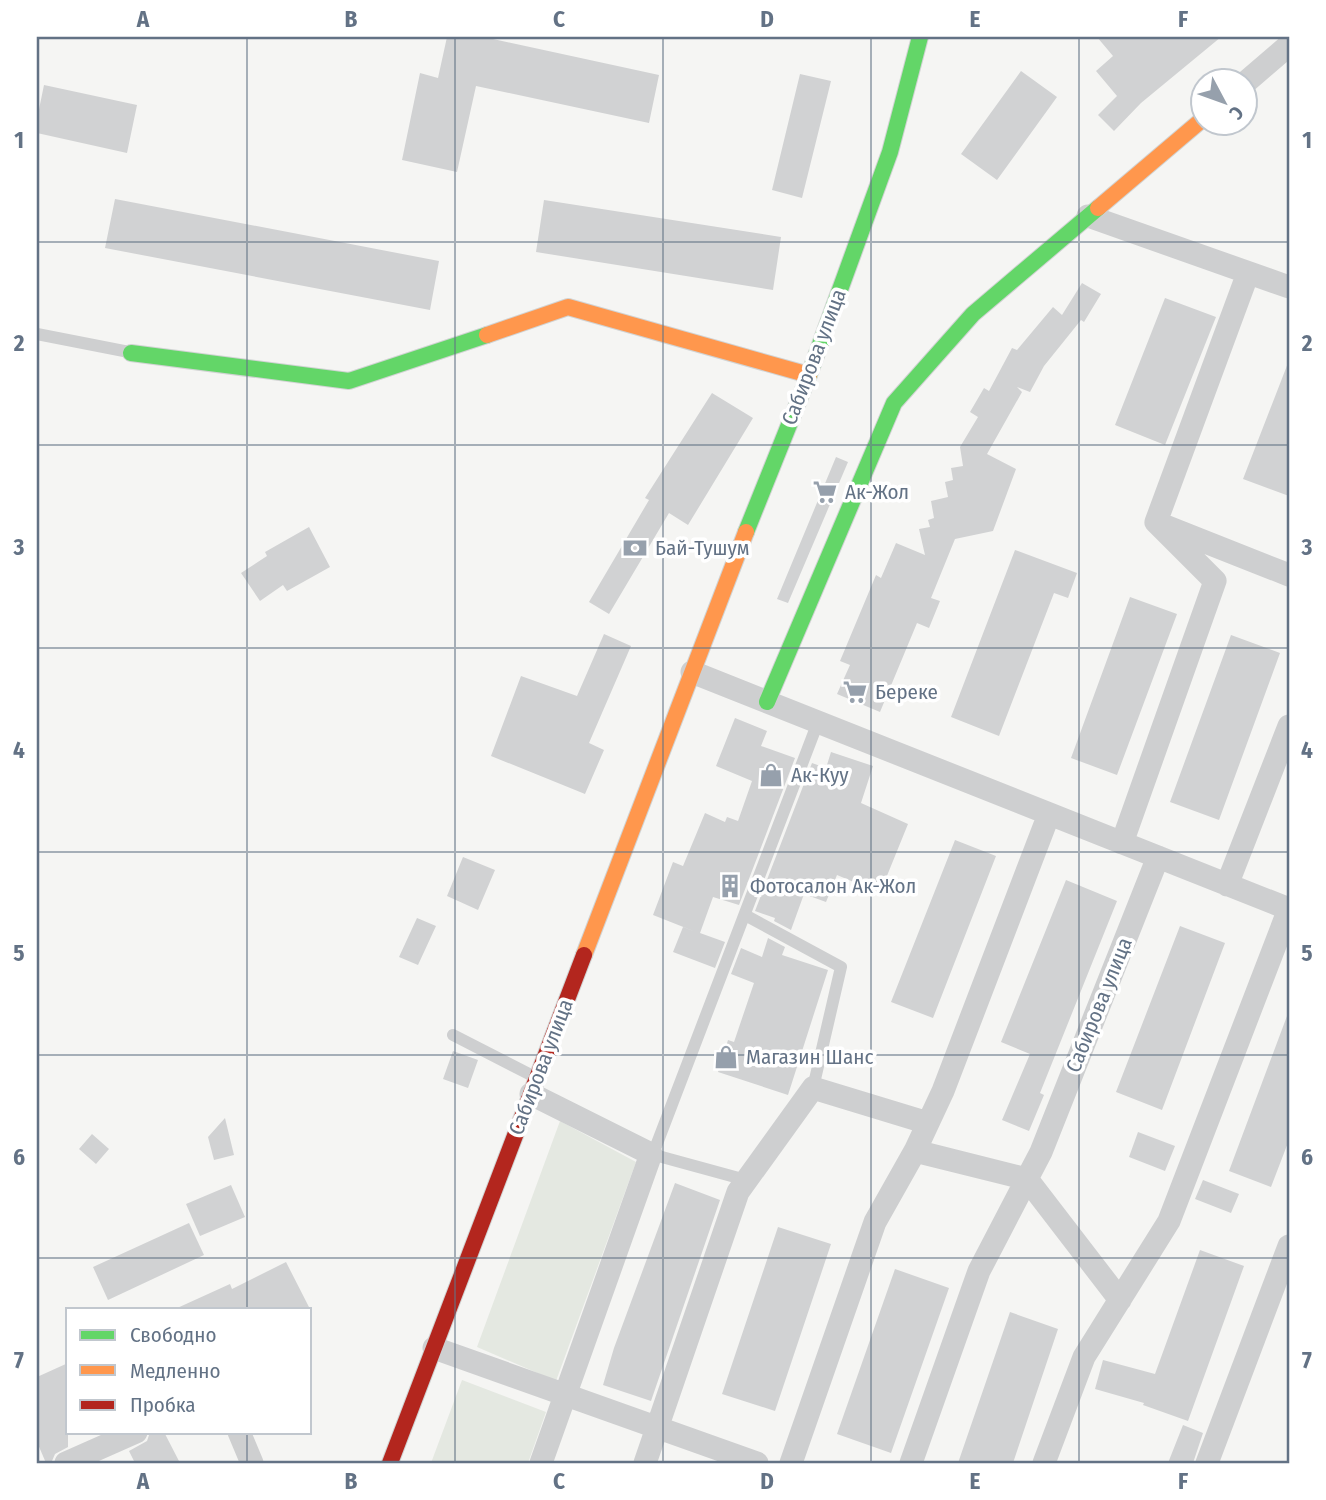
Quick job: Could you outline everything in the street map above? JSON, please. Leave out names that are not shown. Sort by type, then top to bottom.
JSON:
[{"type":"main road","name":"Сабирова улица","points":[[390,1463],[692,671],[809,375],[890,152],[920,37]]},
{"type":"main road","points":[[767,702],[894,403],[973,314],[1190,129]]},
{"type":"main road","points":[[131,353],[349,381],[568,307],[809,375]]},
{"type":"street","points":[[1260,69],[1289,45]]},
{"type":"street","points":[[1088,216],[1289,287]]},
{"type":"street","points":[[1156,522],[1248,272]]},
{"type":"street","points":[[1156,522],[1289,575]]},
{"type":"street","points":[[1122,843],[1215,580],[1156,522]]},
{"type":"street","points":[[692,671],[1289,909],[1169,1222],[1084,1357],[1044,1463]]},
{"type":"street","points":[[1227,885],[1289,726]]},
{"type":"street","points":[[791,1463],[875,1222],[915,1151],[943,1091],[1049,814]]},
{"type":"street","name":"Сабирова улица","points":[[911,1463],[979,1271],[1041,1152],[1158,857]]},
{"type":"street","points":[[534,1086],[652,1154],[541,1463]]},
{"type":"street","points":[[645,1463],[738,1192],[813,1088],[928,1123]]},
{"type":"street","points":[[915,1151],[1027,1179],[1120,1300]]},
{"type":"street","points":[[1207,1463],[1289,1246]]},
{"type":"street","points":[[434,1348],[757,1463]]},
{"type":"street","points":[[66,1463],[131,1434]]},
{"type":"street","points":[[240,1434],[252,1463]]},
{"type":"lane","points":[[37,334],[131,353]]},
{"type":"lane","points":[[746,1181],[652,1154],[818,722]]},
{"type":"lane","points":[[745,915],[841,967],[813,1088]]},
{"type":"lane","points":[[453,1035],[534,1086]]},
{"type":"shaded area","points":[[560,1121],[636,1162],[556,1381],[477,1347]]},
{"type":"shaded area","points":[[462,1380],[546,1412],[528,1463],[431,1463]]},
{"type":"building","points":[[447,37],[484,37],[659,75],[649,123],[476,86],[457,172],[402,160],[420,73],[438,78]]},
{"type":"building","points":[[1097,37],[1221,37],[1141,103],[1114,131],[1098,115],[1117,96],[1096,71],[1113,56]]},
{"type":"building","points":[[1021,71],[1057,97],[997,180],[961,154]]},
{"type":"building","points":[[800,74],[831,81],[802,198],[772,190]]},
{"type":"building","points":[[44,85],[137,105],[127,153],[37,133]]},
{"type":"building","points":[[115,199],[439,261],[430,310],[105,248]]},
{"type":"building","points":[[544,200],[781,237],[773,290],[536,252]]},
{"type":"building","points":[[1082,283],[1101,294],[1084,322],[1081,320],[1044,366],[1030,392],[1017,387],[1022,392],[987,454],[1016,469],[993,531],[955,539],[931,598],[940,601],[929,628],[917,623],[880,712],[837,694],[850,665],[840,661],[876,575],[881,578],[896,543],[925,555],[919,529],[930,527],[928,520],[934,518],[931,501],[948,497],[945,482],[953,480],[951,468],[963,466],[960,447],[978,417],[970,412],[984,388],[989,391],[1012,348],[1017,350],[1053,307],[1062,315]]},
{"type":"building","points":[[1165,298],[1216,317],[1165,445],[1115,425]]},
{"type":"building","points":[[1289,364],[1289,496],[1243,479]]},
{"type":"building","points":[[712,393],[753,418],[688,525],[669,513],[609,614],[589,602],[649,500],[645,498]]},
{"type":"building","points":[[836,457],[848,462],[788,603],[777,599]]},
{"type":"building","points":[[309,527],[330,567],[287,591],[283,585],[260,601],[241,573],[267,556],[265,552]]},
{"type":"building","points":[[1015,550],[1077,573],[1068,598],[1054,593],[999,736],[951,717]]},
{"type":"building","points":[[1130,597],[1177,614],[1117,775],[1071,758]]},
{"type":"building","points":[[604,634],[631,646],[589,743],[604,750],[585,794],[491,756],[521,676],[577,696]]},
{"type":"building","points":[[1231,635],[1280,653],[1219,820],[1170,802]]},
{"type":"building","points":[[735,718],[767,731],[761,746],[795,758],[739,905],[713,897],[700,933],[725,942],[715,968],[673,952],[683,927],[696,932],[653,915],[673,862],[683,866],[705,813],[725,822],[727,817],[738,821],[752,781],[716,766]]},
{"type":"building","points":[[831,752],[873,766],[861,803],[908,824],[880,893],[837,875],[826,902],[804,894],[791,930],[774,921],[775,918],[755,911],[812,763],[826,768]]},
{"type":"building","points":[[955,840],[996,856],[933,1018],[891,1002]]},
{"type":"building","points":[[463,857],[495,870],[478,910],[447,896]]},
{"type":"building","points":[[1066,880],[1117,901],[1040,1093],[1044,1095],[1029,1131],[1002,1120],[1030,1054],[1001,1042]]},
{"type":"building","points":[[417,918],[436,926],[418,965],[399,957]]},
{"type":"building","points":[[1180,926],[1225,943],[1162,1110],[1116,1092]]},
{"type":"building","points":[[768,938],[785,947],[782,955],[828,970],[788,1095],[718,1072],[728,1040],[734,1042],[754,983],[731,974],[741,948],[762,957]]},
{"type":"building","points":[[1287,1016],[1289,1140],[1271,1187],[1229,1171]]},
{"type":"building","points":[[453,1051],[478,1060],[468,1088],[443,1079]]},
{"type":"building","points":[[225,1118],[234,1155],[214,1160],[208,1137]]},
{"type":"building","points":[[1138,1132],[1175,1146],[1165,1171],[1129,1157]]},
{"type":"building","points":[[92,1134],[109,1149],[96,1164],[79,1149]]},
{"type":"building","points":[[1203,1180],[1239,1194],[1231,1213],[1195,1199]]},
{"type":"building","points":[[675,1183],[720,1200],[651,1401],[603,1385]]},
{"type":"building","points":[[231,1185],[245,1217],[200,1236],[186,1204]]},
{"type":"building","points":[[189,1223],[204,1255],[108,1300],[93,1267]]},
{"type":"building","points":[[778,1227],[831,1244],[775,1411],[722,1394]]},
{"type":"building","points":[[1200,1250],[1244,1266],[1188,1421],[1143,1405],[1144,1403],[1095,1389],[1103,1360],[1155,1374]]},
{"type":"building","points":[[286,1262],[309,1308],[177,1308],[230,1284],[232,1289]]},
{"type":"building","points":[[895,1269],[949,1288],[891,1453],[837,1434]]},
{"type":"building","points":[[1010,1312],[1058,1329],[1013,1463],[958,1463]]},
{"type":"building","points":[[66,1364],[68,1447],[46,1463],[37,1442],[37,1377]]},
{"type":"building","points":[[1183,1425],[1203,1433],[1193,1463],[1168,1463]]},
{"type":"building","points":[[149,1434],[165,1434],[180,1463],[135,1463],[129,1451],[147,1441]]},
{"type":"traffic: fast","points":[[746,532],[809,375],[890,152],[920,37]]},
{"type":"traffic: fast","points":[[767,702],[894,403],[973,314],[1098,208]]},
{"type":"traffic: fast","points":[[131,353],[349,381],[487,335]]},
{"type":"traffic: slow","points":[[1098,208],[1190,130]]},
{"type":"traffic: slow","points":[[487,335],[568,307],[809,375]]},
{"type":"traffic: slow","points":[[584,955],[746,532]]},
{"type":"traffic: jam","points":[[390,1463],[584,955]]},
{"type":"place","name":"Ак-Жол","points":[[825,492]]},
{"type":"place","name":"Бай-Тушум","points":[[635,548]]},
{"type":"place","name":"Береке","points":[[855,692]]},
{"type":"place","name":"Ак-Куу","points":[[771,775]]},
{"type":"place","name":"Фотосалон Ак-Жол","points":[[730,886]]},
{"type":"place","name":"Магазин Шанс","points":[[726,1057]]}]
